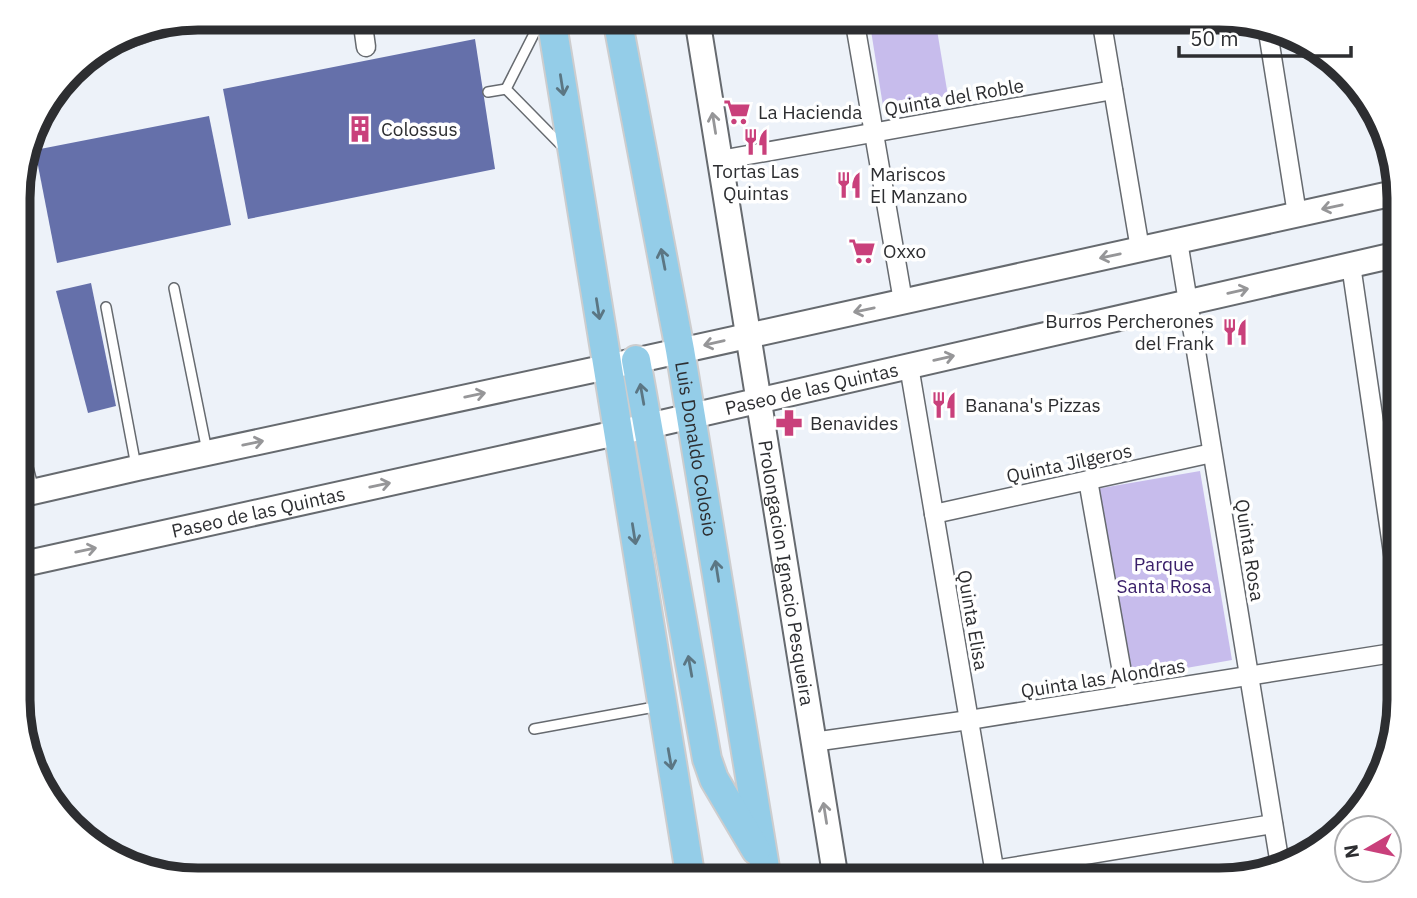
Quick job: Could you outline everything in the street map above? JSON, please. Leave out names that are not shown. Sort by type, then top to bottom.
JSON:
[{"type":"main road","points":[[553,30],[689,868]]},
{"type":"main road","name":"Luis Donaldo Colosio","points":[[619,30],[680,350],[765,868]]},
{"type":"main road","name":"Prolongacion Ignacio Pesqueira","points":[[699,30],[834,868]]},
{"type":"main road","points":[[30,493],[1387,195]]},
{"type":"main road","name":"Paseo de las Quintas","points":[[30,563],[617,433],[1387,257]]},
{"type":"main road","points":[[636,360],[707,759],[714,779],[763,868]]},
{"type":"street","points":[[364,30],[366,47]]},
{"type":"street","points":[[856,30],[903,301]]},
{"type":"street","points":[[1103,30],[1140,249]]},
{"type":"street","points":[[1269,38],[1297,214]]},
{"type":"street","name":"Quinta del Roble","points":[[720,160],[1113,90]]},
{"type":"street","name":"Quinta Rosa","points":[[1178,241],[1279,857]]},
{"type":"street","points":[[1351,265],[1387,512]]},
{"type":"street","name":"Quinta Elisa","points":[[909,366],[994,868]]},
{"type":"street","name":"Quinta Jilgeros","points":[[934,514],[1212,453]]},
{"type":"street","points":[[1088,480],[1126,695]]},
{"type":"street","name":"Quinta las Alondras","points":[[813,742],[1387,654]]},
{"type":"street","points":[[1033,868],[1273,824]]},
{"type":"lane","points":[[506,89],[535,30]]},
{"type":"lane","points":[[488,93],[506,89]]},
{"type":"lane","points":[[506,89],[573,158]]},
{"type":"lane","points":[[174,288],[207,453]]},
{"type":"lane","points":[[106,307],[137,468]]},
{"type":"lane","points":[[534,729],[662,706]]},
{"type":"green space","points":[[871,30],[937,30],[948,96],[883,106]]},
{"type":"green space","name":"Parque Santa Rosa","points":[[1200,471],[1232,660],[1129,678],[1096,489]]},
{"type":"building","name":"Colossus","points":[[475,39],[495,169],[248,219],[223,89]]},
{"type":"building","points":[[209,116],[231,225],[57,263],[37,150]]},
{"type":"building","points":[[91,283],[116,406],[88,413],[56,291]]},
{"type":"place","name":"La Hacienda","points":[[737,112]]},
{"type":"place","name":"Colossus","points":[[360,129]]},
{"type":"place","name":"Tortas Las Quintas","points":[[756,142]]},
{"type":"place","name":"Mariscos El Manzano","points":[[849,185]]},
{"type":"place","name":"Oxxo","points":[[862,251]]},
{"type":"place","name":"Burros Percherones del Frank","points":[[1235,332]]},
{"type":"place","name":"Banana's Pizzas","points":[[944,405]]},
{"type":"place","name":"Benavides","points":[[789,423]]}]
